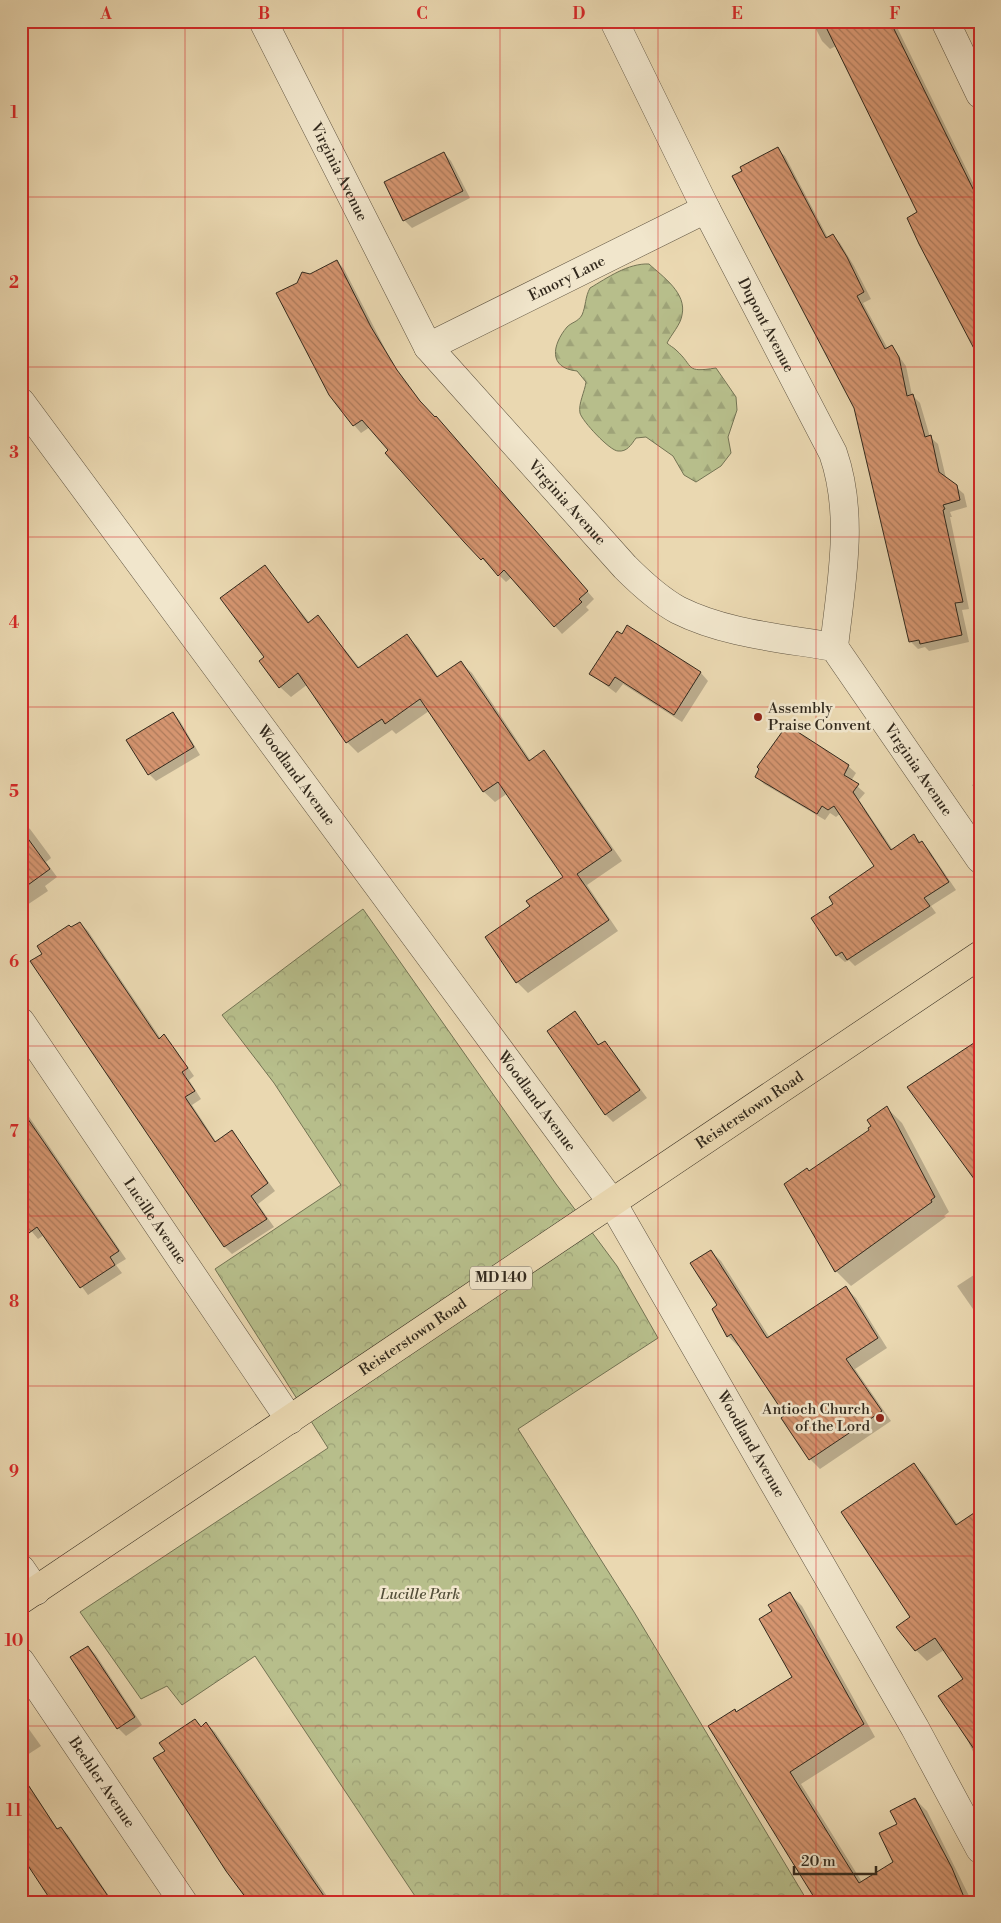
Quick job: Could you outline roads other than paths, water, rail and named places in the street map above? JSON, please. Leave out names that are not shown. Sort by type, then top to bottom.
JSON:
[{"type":"main road","name":"Reisterstown Road","points":[[26,1587],[290,1420],[980,956]]},
{"type":"street","name":"Virginia Avenue","points":[[263,21],[428,347],[624,568],[654,594],[677,609],[703,621],[735,630],[834,647],[980,859]]},
{"type":"street","name":"Dupont Avenue","points":[[614,21],[706,209],[834,453],[841,477],[845,509],[845,543],[834,647]]},
{"type":"street","points":[[945,21],[980,94]]},
{"type":"street","name":"Emory Lane","points":[[428,347],[706,209]]},
{"type":"street","name":"Woodland Avenue","points":[[21,402],[612,1204],[915,1728],[978,1841]]},
{"type":"street","name":"Lucille Avenue","points":[[21,1022],[290,1420]]},
{"type":"street","name":"Beehler Avenue","points":[[21,1662],[183,1902]]},
{"type":"place","name":"Assembly Praise Convent","points":[[758,717]]},
{"type":"place","name":"Antioch Church of the Lord","points":[[880,1418]]},
{"type":"park label","name":"Lucille Park","points":[[420,1594]]}]
